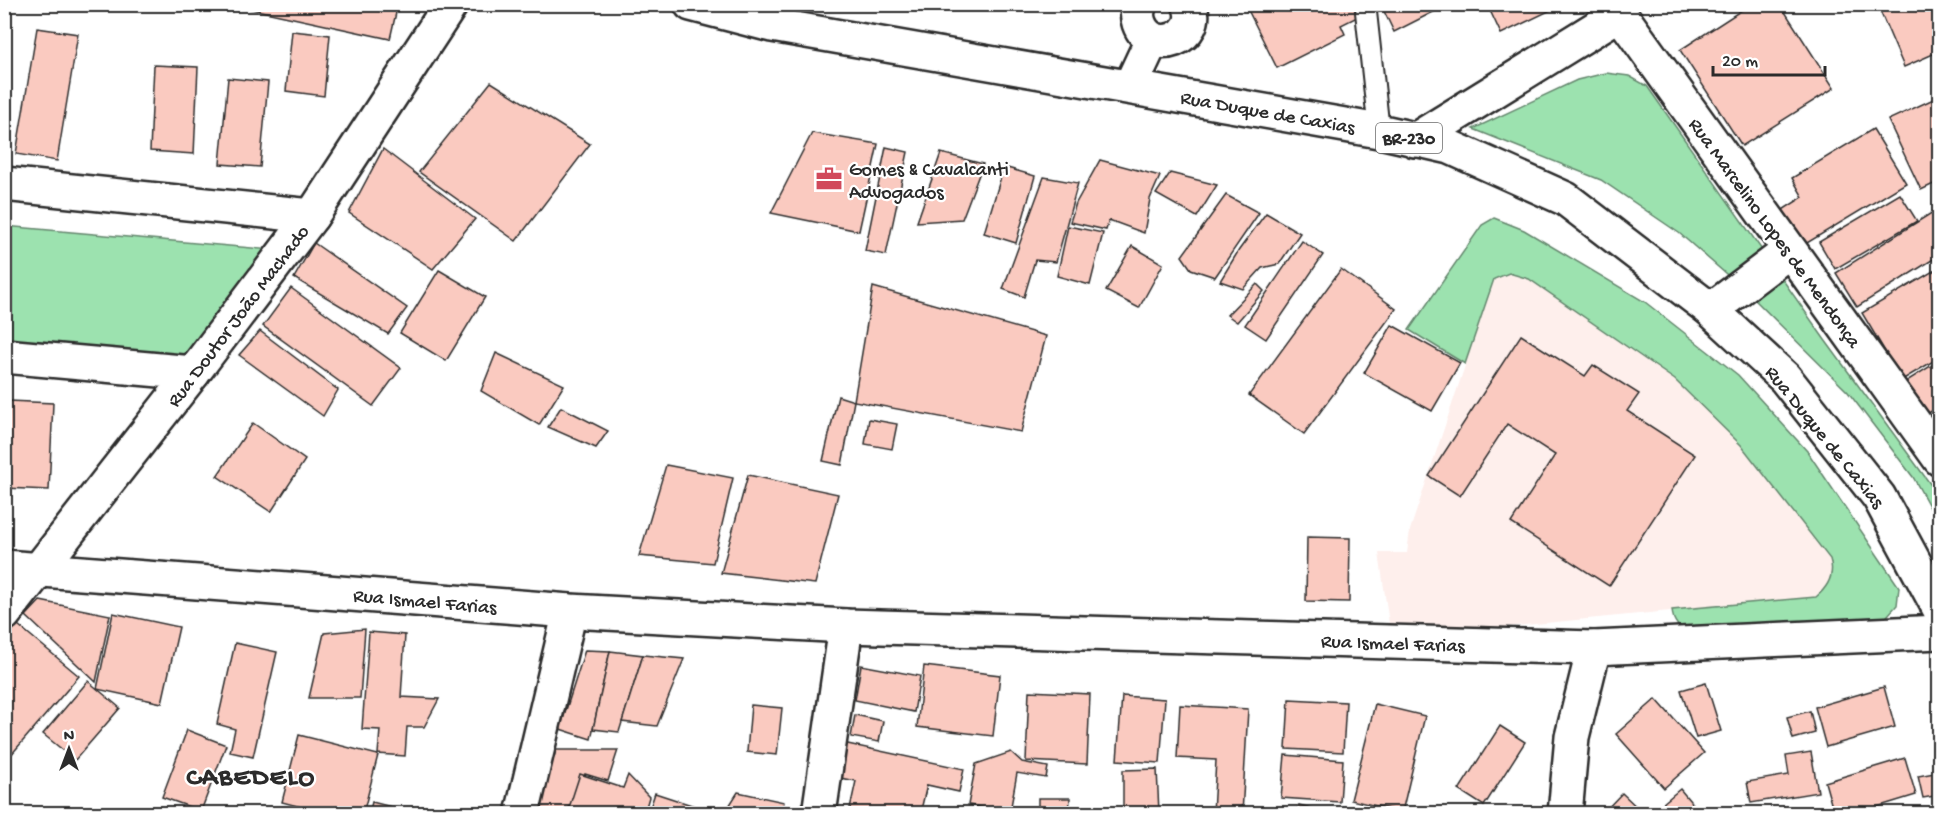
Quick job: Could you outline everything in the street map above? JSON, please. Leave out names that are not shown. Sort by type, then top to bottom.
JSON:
[{"type":"street","name":"Rua Doutor João Machado","points":[[4,614],[193,373],[312,216],[451,4]]},
{"type":"street","name":"Rua Duque de Caxias","points":[[691,4],[772,25],[1379,131],[1450,147],[1566,199],[1711,310],[1785,378],[1879,497],[1940,610]]},
{"type":"street","points":[[1140,4],[1137,9],[1137,21],[1142,32],[1152,40],[1164,42],[1176,40],[1186,32],[1192,21],[1190,4]]},
{"type":"street","points":[[1415,140],[1616,9]]},
{"type":"street","name":"Rua Marcelino Lopes de Mendonça","points":[[1616,9],[1788,251],[1940,459]]},
{"type":"street","points":[[1130,87],[1152,40]]},
{"type":"street","points":[[4,184],[312,216]]},
{"type":"street","points":[[1711,310],[1788,251]]},
{"type":"street","points":[[4,356],[193,373]]},
{"type":"street","name":"Rua Ismael Farias","points":[[4,567],[570,611],[846,626],[1594,648],[1940,632]]},
{"type":"street","points":[[522,813],[570,611]]},
{"type":"street","points":[[819,813],[846,626]]},
{"type":"street","points":[[1565,813],[1572,737],[1594,648]]},
{"type":"lane","points":[[1366,12],[1379,131]]},
{"type":"shaded area","points":[[1509,273],[1529,279],[1675,380],[1741,445],[1830,559],[1833,569],[1827,587],[1816,597],[1391,638],[1379,553],[1407,553],[1410,530],[1494,279]]},
{"type":"green space","points":[[1606,73],[1629,76],[1647,86],[1825,340],[1939,496],[1939,524],[1913,477],[1848,392],[1749,294],[1679,233],[1601,180],[1473,129],[1577,80]]},
{"type":"green space","points":[[1494,218],[1524,230],[1645,302],[1738,375],[1807,451],[1899,587],[1897,605],[1879,625],[1691,635],[1678,625],[1672,610],[1816,597],[1824,589],[1831,575],[1830,559],[1741,445],[1675,380],[1529,279],[1509,273],[1494,279],[1465,364],[1409,330],[1482,225]]},
{"type":"green space","points":[[4,226],[273,250],[180,369],[5,355]]},
{"type":"building","points":[[229,4],[398,4],[390,39]]},
{"type":"building","points":[[1245,4],[1449,4],[1394,32],[1381,5],[1341,25],[1345,34],[1277,68]]},
{"type":"building","points":[[1487,4],[1548,4],[1551,10],[1501,34]]},
{"type":"building","points":[[1751,4],[1780,4],[1834,88],[1742,146],[1680,50]]},
{"type":"building","points":[[1877,4],[1940,4],[1940,51],[1904,67]]},
{"type":"building","points":[[37,28],[78,34],[57,161],[16,154]]},
{"type":"building","points":[[292,31],[330,35],[324,96],[286,91]]},
{"type":"building","points":[[154,65],[198,67],[194,154],[150,151]]},
{"type":"building","points":[[228,78],[268,82],[260,167],[220,164]]},
{"type":"building","points":[[491,82],[590,144],[516,241],[419,172]]},
{"type":"building","points":[[1940,96],[1940,181],[1921,190],[1888,120]]},
{"type":"building","points":[[1873,129],[1906,183],[1802,246],[1781,211],[1803,197],[1792,178]]},
{"type":"building","name":"Gomes & Cavalcanti Advogados","points":[[812,133],[878,144],[859,231],[771,213]]},
{"type":"building","points":[[886,147],[908,152],[886,255],[865,251]]},
{"type":"building","points":[[383,149],[475,219],[433,269],[349,213]]},
{"type":"building","points":[[941,153],[983,164],[962,219],[917,222]]},
{"type":"building","points":[[1100,160],[1160,176],[1150,199],[1144,233],[1109,220],[1106,230],[1070,222],[1076,203]]},
{"type":"building","points":[[1004,167],[1035,176],[1016,243],[984,233]]},
{"type":"building","points":[[1170,173],[1217,185],[1197,217],[1156,194]]},
{"type":"building","points":[[1044,177],[1078,183],[1056,262],[1035,260],[1024,297],[1003,289]]},
{"type":"building","points":[[1900,194],[1917,221],[1835,269],[1819,242]]},
{"type":"building","points":[[1226,195],[1259,213],[1215,277],[1191,269],[1182,256]]},
{"type":"building","points":[[1933,212],[1940,222],[1940,255],[1857,307],[1836,273]]},
{"type":"building","points":[[1266,213],[1300,233],[1279,264],[1262,268],[1243,289],[1220,281],[1239,250]]},
{"type":"building","points":[[1068,226],[1103,233],[1090,285],[1057,276]]},
{"type":"building","points":[[1302,241],[1323,255],[1266,339],[1245,325]]},
{"type":"building","points":[[314,243],[407,308],[388,334],[294,278]]},
{"type":"building","points":[[1132,246],[1163,264],[1139,308],[1106,291]]},
{"type":"building","points":[[1940,267],[1940,357],[1902,380],[1862,313]]},
{"type":"building","points":[[1341,269],[1396,309],[1304,434],[1249,395]]},
{"type":"building","points":[[439,270],[485,297],[446,361],[400,333]]},
{"type":"building","points":[[1257,284],[1264,291],[1237,322],[1227,315]]},
{"type":"building","points":[[873,287],[1046,336],[1021,432],[854,401]]},
{"type":"building","points":[[291,288],[401,368],[373,406],[263,326]]},
{"type":"building","points":[[1392,325],[1460,363],[1432,411],[1364,373]]},
{"type":"building","points":[[260,331],[338,390],[323,416],[239,355]]},
{"type":"building","points":[[1521,335],[1585,376],[1593,365],[1639,394],[1627,411],[1695,455],[1609,586],[1511,523],[1555,455],[1507,424],[1460,496],[1429,476]]},
{"type":"building","points":[[496,353],[564,385],[539,425],[481,391]]},
{"type":"building","points":[[1940,360],[1940,406],[1922,417],[1902,384]]},
{"type":"building","points":[[838,396],[854,401],[842,465],[823,461]]},
{"type":"building","points":[[9,401],[53,403],[49,490],[5,488]]},
{"type":"building","points":[[561,407],[608,431],[596,448],[548,427]]},
{"type":"building","points":[[869,419],[897,424],[892,449],[865,444]]},
{"type":"building","points":[[253,423],[305,460],[271,512],[217,476]]},
{"type":"building","points":[[666,465],[733,478],[713,563],[639,556]]},
{"type":"building","points":[[748,475],[838,494],[815,584],[721,573]]},
{"type":"building","points":[[1307,537],[1350,538],[1349,602],[1306,601]]},
{"type":"building","points":[[40,601],[110,615],[96,682],[26,616]]},
{"type":"building","points":[[113,613],[179,627],[162,703],[97,689]]},
{"type":"building","points":[[12,620],[79,676],[4,763],[4,629]]},
{"type":"building","points":[[365,629],[360,698],[309,698],[324,633]]},
{"type":"building","points":[[369,632],[405,635],[401,697],[439,699],[424,727],[407,727],[405,756],[378,754],[380,730],[362,729]]},
{"type":"building","points":[[235,643],[277,652],[253,757],[230,752],[235,729],[217,724]]},
{"type":"building","points":[[585,650],[610,651],[591,739],[560,729]]},
{"type":"building","points":[[610,651],[643,655],[619,732],[593,729]]},
{"type":"building","points":[[643,655],[684,659],[657,726],[622,722]]},
{"type":"building","points":[[861,665],[920,676],[914,712],[855,700]]},
{"type":"building","points":[[924,666],[1000,675],[993,736],[917,727]]},
{"type":"building","points":[[88,681],[120,708],[75,760],[43,734]]},
{"type":"building","points":[[1706,683],[1721,731],[1696,738],[1681,690]]},
{"type":"building","points":[[1884,687],[1895,727],[1826,747],[1815,707]]},
{"type":"building","points":[[1029,691],[1090,694],[1087,764],[1026,761]]},
{"type":"building","points":[[1122,696],[1165,699],[1160,763],[1117,760]]},
{"type":"building","points":[[1289,699],[1346,702],[1343,752],[1286,749]]},
{"type":"building","points":[[1656,699],[1704,753],[1664,788],[1616,734]]},
{"type":"building","points":[[1375,704],[1425,716],[1402,812],[1351,800]]},
{"type":"building","points":[[751,705],[782,708],[777,755],[747,752]]},
{"type":"building","points":[[1180,705],[1248,709],[1242,814],[1213,813],[1216,760],[1177,758]]},
{"type":"building","points":[[1810,711],[1815,733],[1793,739],[1787,717]]},
{"type":"building","points":[[855,715],[883,721],[879,742],[851,737]]},
{"type":"building","points":[[1500,726],[1525,742],[1484,806],[1459,790]]},
{"type":"building","points":[[187,730],[226,745],[201,811],[162,797]]},
{"type":"building","points":[[299,735],[378,755],[363,814],[328,814],[282,802]]},
{"type":"building","points":[[843,743],[964,769],[959,792],[927,785],[920,814],[849,813],[856,781],[835,777]]},
{"type":"building","points":[[556,750],[618,750],[608,781],[585,774],[573,814],[537,814]]},
{"type":"building","points":[[1011,752],[1022,762],[1048,767],[1046,778],[1017,773],[1010,812],[968,805],[976,764]]},
{"type":"building","points":[[1811,752],[1818,792],[1751,803],[1747,782],[1789,775],[1786,756]]},
{"type":"building","points":[[1285,755],[1343,760],[1340,802],[1281,798]]},
{"type":"building","points":[[1905,758],[1916,795],[1854,814],[1834,814],[1825,782]]},
{"type":"building","points":[[1157,769],[1159,813],[1123,814],[1123,770]]},
{"type":"building","points":[[1940,772],[1940,795],[1923,798],[1918,776]]},
{"type":"building","points":[[580,774],[623,788],[628,775],[649,797],[644,814],[567,814]]},
{"type":"building","points":[[1680,789],[1700,813],[1671,814],[1662,804]]},
{"type":"building","points":[[738,792],[784,802],[781,814],[724,814]]},
{"type":"building","points":[[655,793],[716,813],[648,814]]},
{"type":"building","points":[[1622,793],[1644,814],[1602,814]]},
{"type":"building","points":[[1038,798],[1070,798],[1069,814],[1038,814]]},
{"type":"building","points":[[372,802],[419,814],[369,814]]},
{"type":"building","points":[[1299,805],[1335,814],[1296,814]]},
{"type":"place","name":"Gomes & Cavalcanti Advogados","points":[[829,179]]},
{"type":"district","name":"CABEDELO","points":[[251,775]]}]
